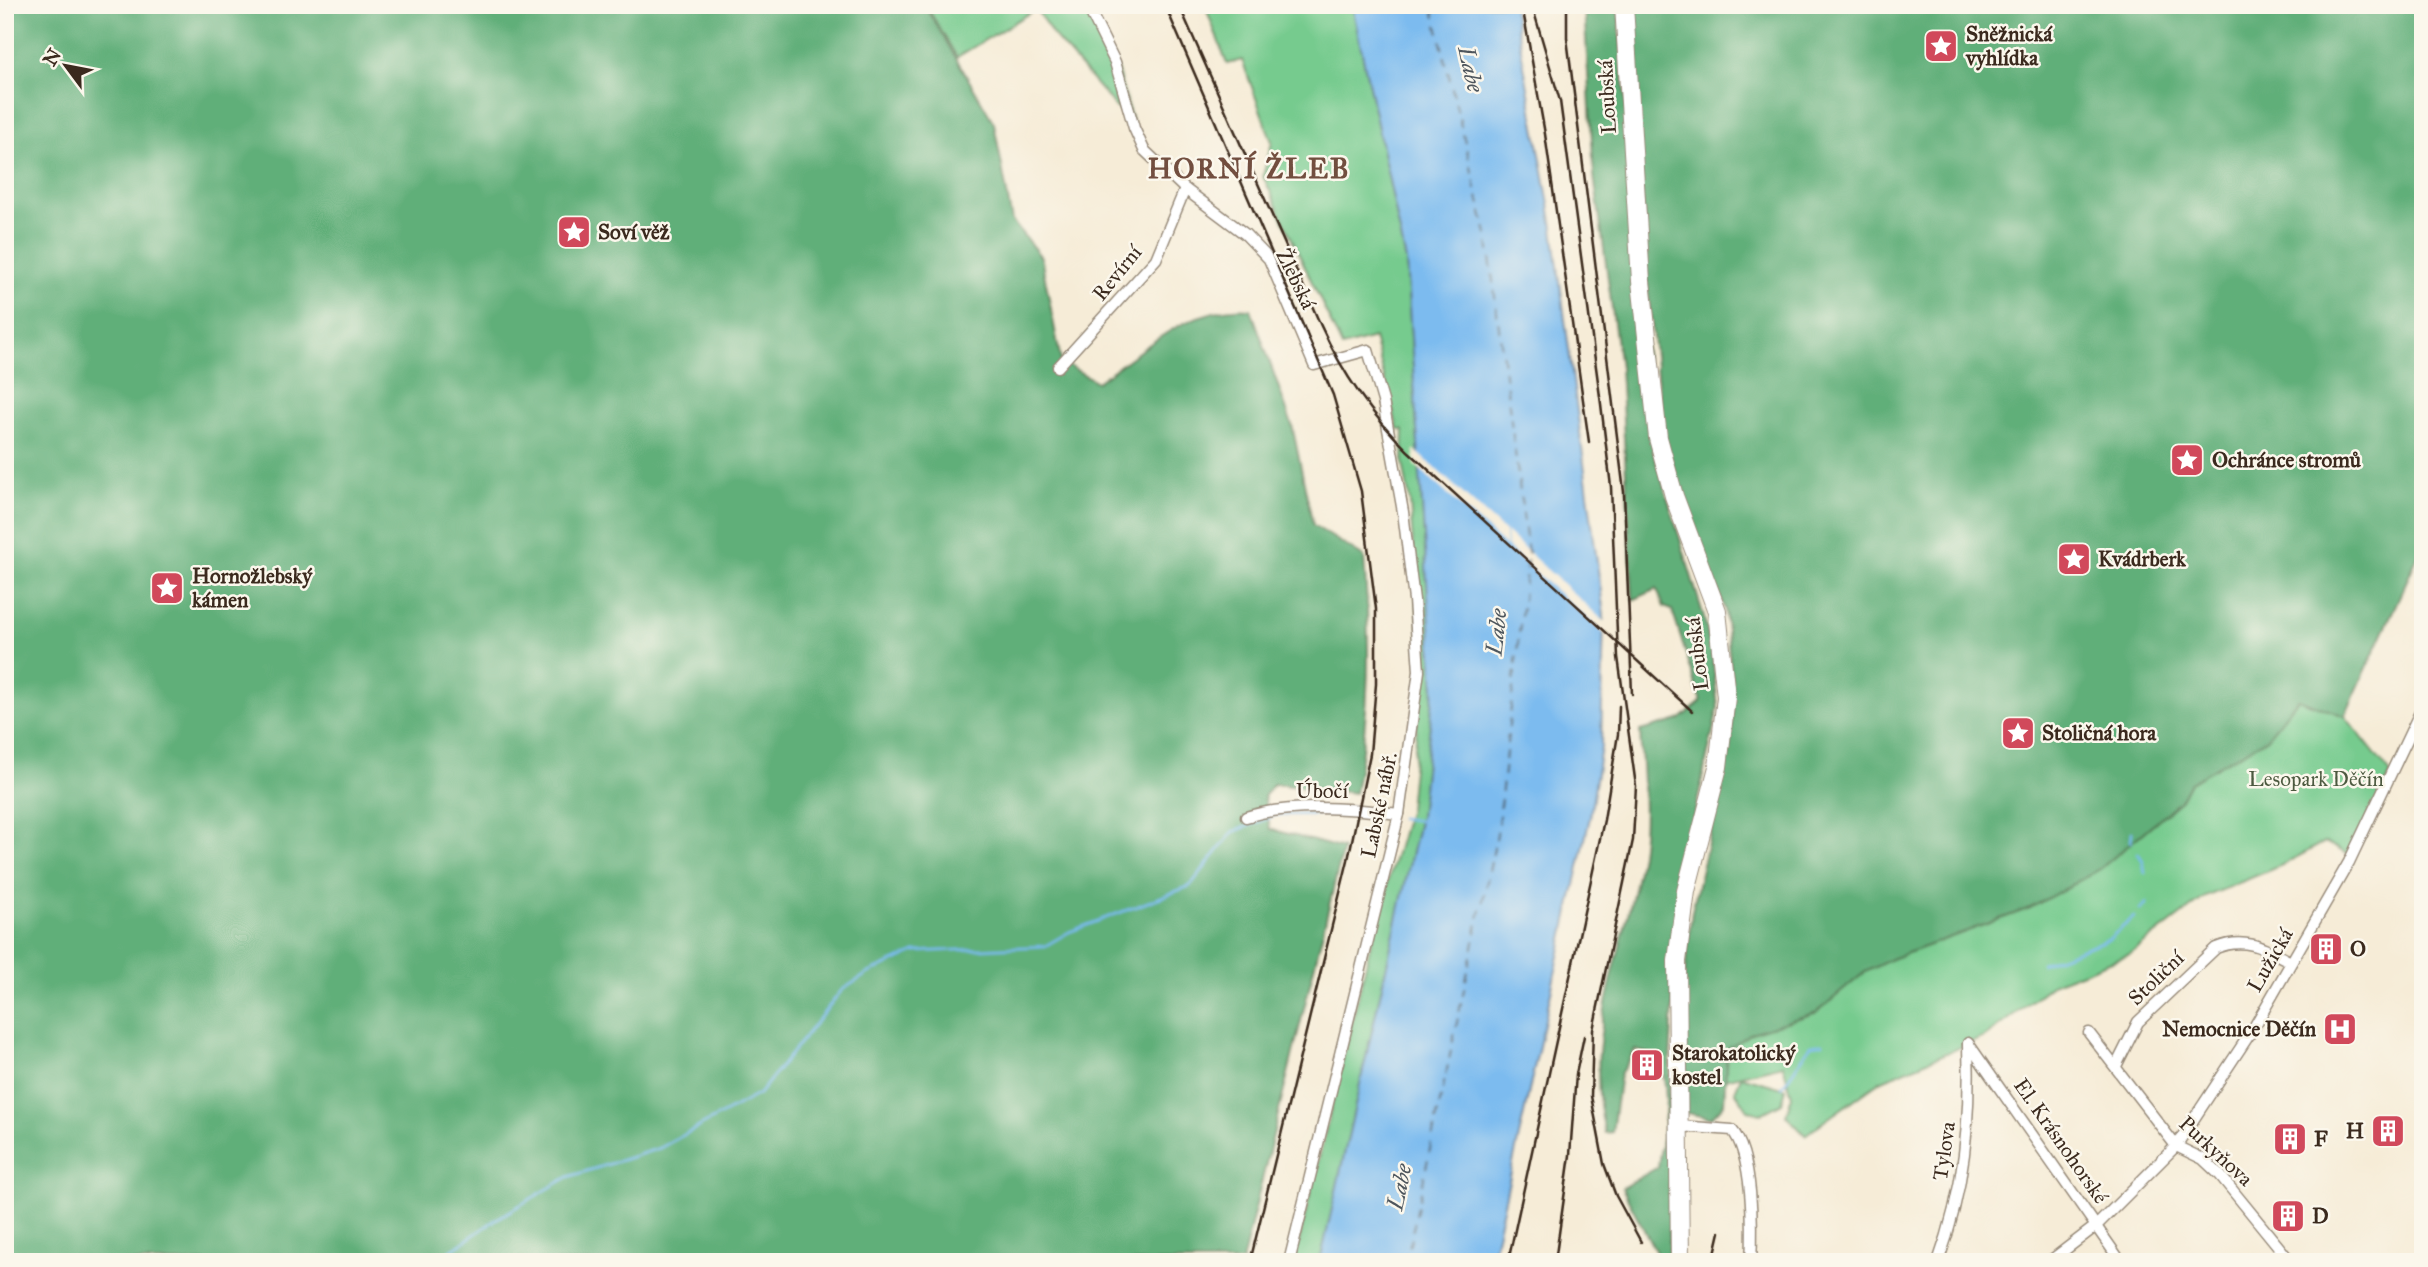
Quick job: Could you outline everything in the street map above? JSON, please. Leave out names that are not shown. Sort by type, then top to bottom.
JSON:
[{"type":"main road","name":"Loubská","points":[[1624,5],[1641,281],[1658,438],[1674,496],[1717,611],[1726,697],[1718,766],[1680,926],[1677,961],[1680,1262]]},
{"type":"street","name":"Žlebská","points":[[1087,5],[1115,62],[1134,128],[1144,150],[1185,189],[1245,234],[1269,259],[1314,365],[1368,350]]},
{"type":"street","name":"Revírní","points":[[1058,367],[1156,259],[1185,189]]},
{"type":"street","name":"Labské nábř.","points":[[1289,1262],[1399,814],[1419,671],[1415,612],[1401,500],[1382,401],[1368,350]]},
{"type":"street","name":"Lužická","points":[[2049,1262],[2096,1226],[2176,1146],[2253,1029],[2350,861],[2423,706]]},
{"type":"street","name":"Úbočí","points":[[1246,817],[1268,810],[1370,810],[1399,814]]},
{"type":"street","name":"Stoliční","points":[[2116,1066],[2138,1022],[2216,948],[2232,941],[2244,942],[2291,962]]},
{"type":"street","name":"Purkyňova","points":[[2090,1033],[2176,1146],[2203,1160],[2220,1175],[2291,1262]]},
{"type":"street","name":"Tylova","points":[[1938,1262],[1963,1176],[1968,1133],[1968,1043]]},
{"type":"street","name":"El. Krásnohorské","points":[[1968,1043],[2121,1262]]},
{"type":"street","points":[[1679,1126],[1732,1130],[1737,1136],[1748,1180],[1751,1262]]},
{"type":"green space","points":[[5,5],[925,5],[994,123],[1012,221],[1041,257],[1061,361],[1097,382],[1151,343],[1188,321],[1229,309],[1251,309],[1292,425],[1313,525],[1364,557],[1368,675],[1364,734],[1355,793],[1274,784],[1264,796],[1270,829],[1343,849],[1242,1262],[5,1262]]},
{"type":"green space","points":[[942,5],[1087,5],[1115,62],[1134,128],[1052,34],[1036,9],[957,57],[930,12]]},
{"type":"green space","points":[[1205,5],[1352,5],[1406,261],[1434,688],[1420,817],[1320,1262],[1294,1262],[1377,918],[1409,809],[1422,675],[1410,502],[1403,463],[1404,430],[1398,430],[1374,338],[1342,347],[1263,176],[1272,142],[1242,60],[1227,64]]},
{"type":"green space","points":[[1584,5],[1618,5],[1654,454],[1703,614],[1712,652],[1718,708],[1679,884],[1670,1063],[1669,1262],[1661,1262],[1622,1188],[1658,1167],[1666,1110],[1661,1067],[1655,1055],[1635,1050],[1620,1074],[1612,1132],[1605,1133],[1599,1097],[1598,1061],[1608,992],[1634,889],[1643,839],[1640,731],[1679,720],[1701,702],[1672,610],[1664,607],[1657,589],[1633,600],[1620,367],[1594,176]]},
{"type":"green space","points":[[1632,5],[2423,5],[2423,545],[2345,716],[2298,699],[2266,739],[2190,782],[2180,801],[2100,869],[2030,908],[1891,959],[1865,972],[1817,1012],[1751,1033],[1727,1049],[1724,1104],[1711,1118],[1686,1113],[1684,977],[1692,911],[1729,752],[1734,704],[1725,610],[1681,495],[1663,432],[1647,281]]},
{"type":"green space","name":"Lesopark Děčín","points":[[2298,699],[2345,716],[2391,774],[2349,855],[2325,842],[2282,865],[2205,897],[2130,954],[2054,983],[1985,1037],[1880,1081],[1805,1135],[1786,1115],[1792,1096],[1783,1065],[1725,1079],[1727,1049],[1751,1033],[1817,1012],[1865,972],[1891,959],[2030,908],[2100,869],[2180,801],[2190,782],[2266,739]]},
{"type":"green space","points":[[1741,1076],[1786,1089],[1782,1103],[1761,1114],[1748,1110],[1735,1091]]},
{"type":"water","name":"Labe","points":[[1352,5],[1513,5],[1552,221],[1604,615],[1601,747],[1590,817],[1491,1262],[1320,1262],[1420,817],[1434,688],[1406,261]]},
{"type":"pier","points":[[1414,449],[1505,532],[1506,547],[1415,465]]},
{"type":"pier","points":[[1506,532],[1608,625],[1609,638],[1507,547]]},
{"type":"waterway","points":[[435,1262],[498,1218],[568,1177],[660,1148],[759,1094],[842,990],[869,973],[915,952],[1045,946],[1069,932],[1190,886],[1233,832],[1276,815],[1348,814]]},
{"type":"waterway","points":[[1400,818],[1421,821]]},
{"type":"waterway","points":[[2131,842],[2132,832]]},
{"type":"waterway","points":[[2138,853],[2145,873]]},
{"type":"waterway","points":[[2140,910],[2147,903]]},
{"type":"waterway","points":[[2041,964],[2109,939],[2134,917]]},
{"type":"waterway","points":[[1782,1087],[1811,1045],[1823,1043]]},
{"type":"ferry route","points":[[1406,1262],[1497,834],[1528,553],[1487,234],[1432,5]]},
{"type":"railway","points":[[1165,5],[1333,395],[1361,491],[1376,609],[1376,684],[1370,754],[1348,860],[1250,1262]]},
{"type":"railway","points":[[1179,5],[1321,326],[1358,393],[1381,423],[1408,451],[1692,711]]},
{"type":"railway","points":[[1522,5],[1545,134],[1589,442]]},
{"type":"railway","points":[[1532,5],[1560,101],[1601,404],[1611,487],[1618,657],[1636,786],[1633,840],[1593,1030],[1591,1096],[1604,1164],[1616,1196],[1641,1242]]},
{"type":"railway","points":[[1567,5],[1567,38],[1624,492],[1632,694]]},
{"type":"railway","points":[[1508,1262],[1604,820],[1618,734],[1619,706]]},
{"type":"railway","points":[[1555,1262],[1570,1155],[1576,1074],[1584,1036]]},
{"type":"railway","points":[[1713,1262],[1720,1232]]},
{"type":"place","name":"Sněžnická vyhlídka","points":[[1941,46]]},
{"type":"place","name":"Soví věž","points":[[574,232]]},
{"type":"place","name":"Ochránce stromů","points":[[2187,460]]},
{"type":"place","name":"Kvádrberk","points":[[2074,559]]},
{"type":"place","name":"Hornožlebský kámen","points":[[167,588]]},
{"type":"place","name":"Stoličná hora","points":[[2018,733]]},
{"type":"place","name":"O","points":[[2326,949]]},
{"type":"place","name":"Nemocnice Děčín","points":[[2340,1029]]},
{"type":"place","name":"Starokatolický kostel","points":[[1647,1065]]},
{"type":"place","name":"H","points":[[2388,1131]]},
{"type":"place","name":"F","points":[[2290,1139]]},
{"type":"place","name":"D","points":[[2288,1216]]},
{"type":"district","name":"HORNÍ ŽLEB","points":[[1249,168]]}]
